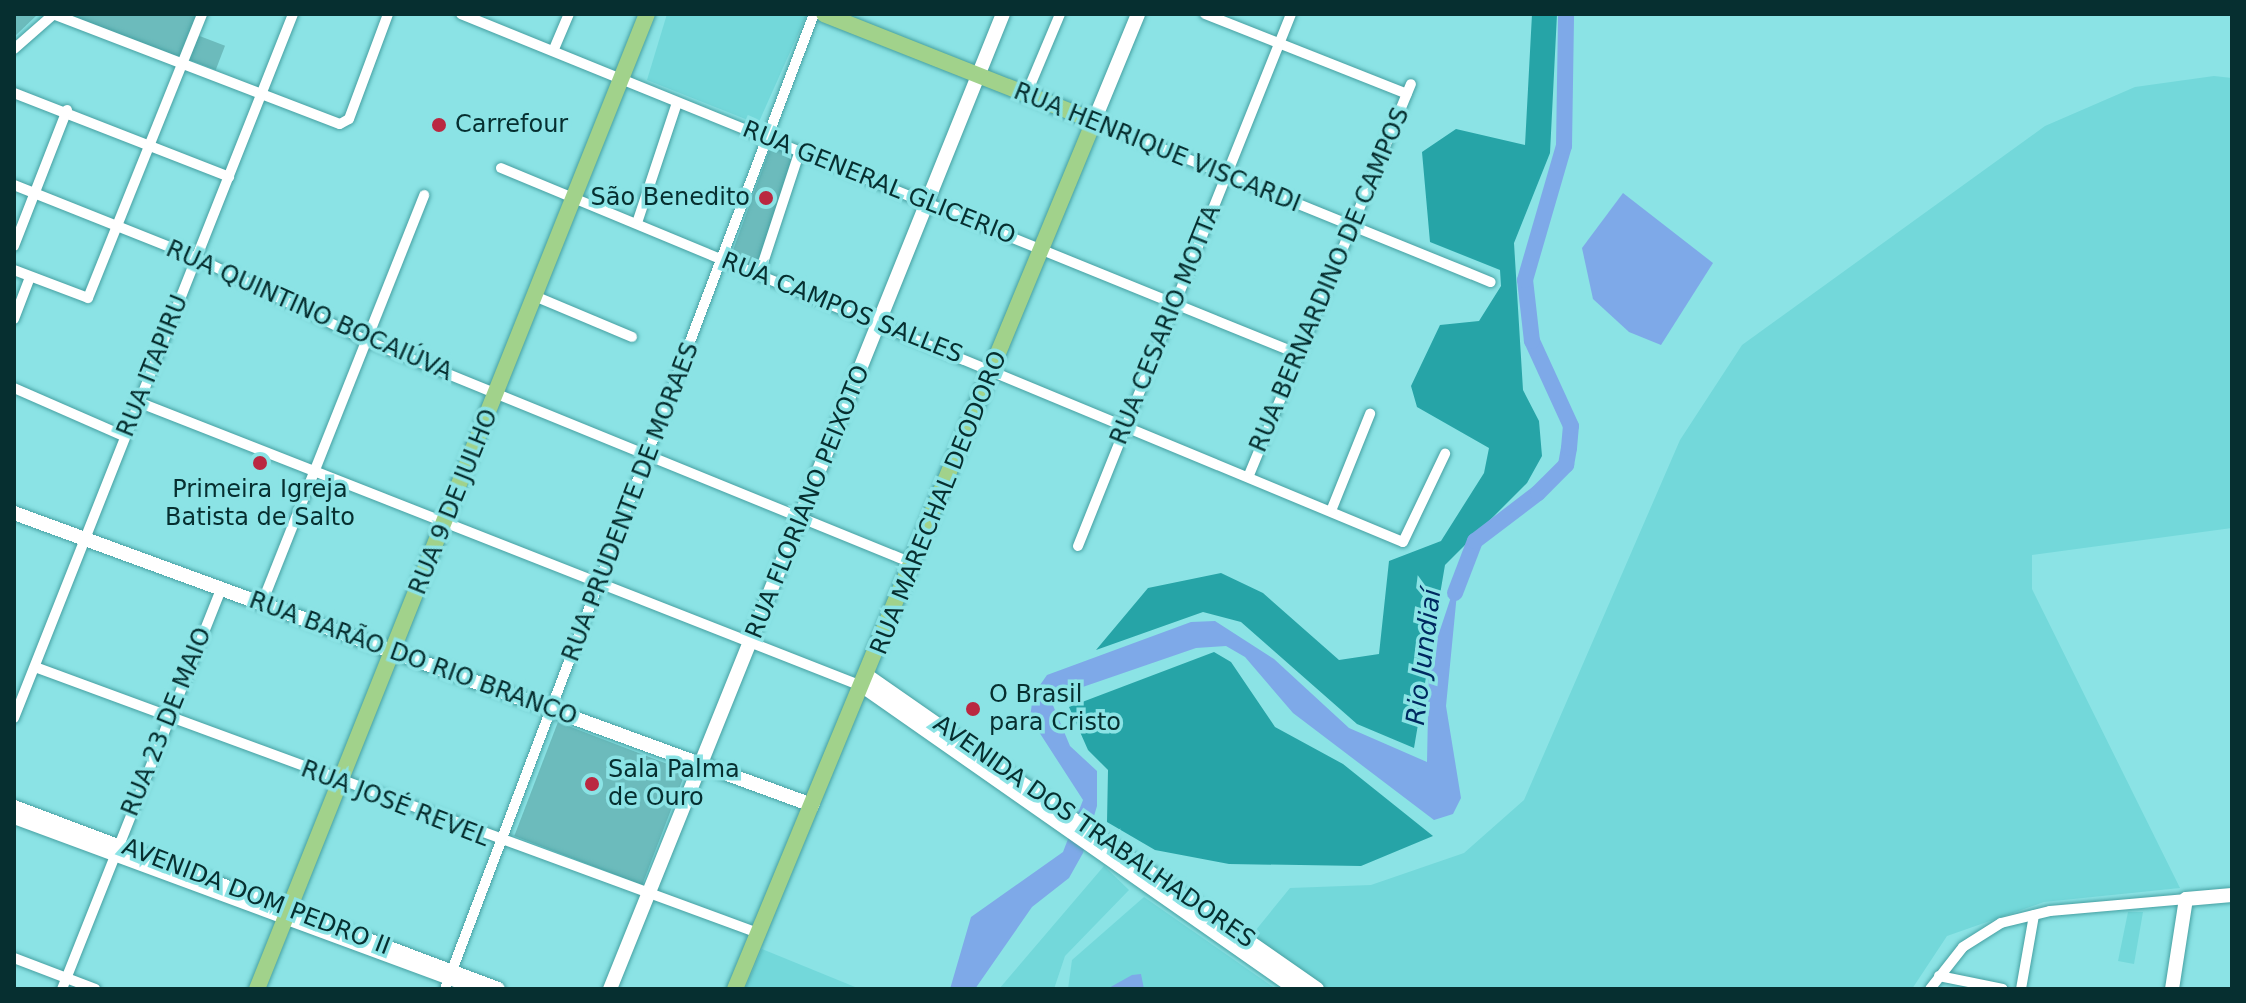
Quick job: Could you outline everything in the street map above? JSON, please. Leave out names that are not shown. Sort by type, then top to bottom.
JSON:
[{"type":"main road","name":"RUA 9 DE JULHO","points":[[257,989],[338,782],[394,653],[578,200],[647,14]]},
{"type":"main road","name":"RUA HENRIQUE VISCARDI","points":[[824,14],[1094,121]]},
{"type":"main road","name":"RUA FLORIANO PEIXOTO","points":[[610,989],[651,894],[696,767],[753,641],[1003,14]]},
{"type":"main road","name":"RUA MARECHAL DEODORO","points":[[735,989],[867,682],[912,563],[1138,14]]},
{"type":"main road","name":"RUA BARÃO DO RIO BRANCO","points":[[14,513],[553,708],[696,767],[812,805]]},
{"type":"main road","name":"AVENIDA DOS TRABALHADORES","points":[[867,682],[1061,814],[1296,989]]},
{"type":"main road","name":"AVENIDA DOM PEDRO II","points":[[14,807],[449,980],[498,989]]},
{"type":"main road","name":"AVENIDA DOS TRABALHADORES","points":[[1108,848],[1317,989]]},
{"type":"main road","points":[[2172,989],[2186,899],[2232,895]]},
{"type":"street","points":[[14,49],[54,14],[340,124],[349,119],[388,14]]},
{"type":"street","points":[[14,270],[84,301],[202,14]]},
{"type":"street","name":"RUA ITAPIRU","points":[[14,718],[293,14]]},
{"type":"street","name":"RUA GENERAL GLICERIO","points":[[461,14],[477,17],[623,81],[1296,353]]},
{"type":"street","points":[[554,49],[569,14]]},
{"type":"street","name":"RUA PRUDENTE DE MORAES","points":[[449,980],[724,260],[764,138],[814,14]]},
{"type":"street","points":[[1026,95],[1060,14]]},
{"type":"street","points":[[1205,14],[1279,42]]},
{"type":"street","name":"RUA CESARIO MOTTA","points":[[1078,546],[1291,14]]},
{"type":"street","name":"RUA BERNARDINO DE CAMPOS","points":[[1249,475],[1296,353],[1354,227],[1409,89],[1279,42]]},
{"type":"street","points":[[14,93],[67,110],[229,177]]},
{"type":"street","points":[[637,223],[677,103]]},
{"type":"street","points":[[14,246],[67,110]]},
{"type":"street","name":"RUA HENRIQUE VISCARDI","points":[[1094,121],[1491,282]]},
{"type":"street","points":[[759,275],[799,153]]},
{"type":"street","name":"RUA CAMPOS SALLES","points":[[501,168],[1249,475],[1403,542],[1445,454]]},
{"type":"street","name":"RUA QUINTINO BOCAIÚVA","points":[[14,185],[197,258],[367,341],[802,515],[912,563]]},
{"type":"street","points":[[262,603],[424,195]]},
{"type":"street","points":[[14,319],[30,277]]},
{"type":"street","points":[[537,297],[632,337]]},
{"type":"street","points":[[14,388],[124,436]]},
{"type":"street","points":[[138,402],[445,526],[867,682]]},
{"type":"street","points":[[1331,511],[1370,414]]},
{"type":"street","name":"RUA 23 DE MAIO","points":[[64,984],[114,849],[221,589]]},
{"type":"street","name":"RUA JOSÉ REVEL","points":[[35,667],[499,843],[758,933]]},
{"type":"street","points":[[14,819],[114,849]]},
{"type":"street","points":[[1930,989],[1975,937],[2034,915],[2186,899]]},
{"type":"street","points":[[2021,989],[2034,915]]},
{"type":"street","points":[[14,958],[64,984],[95,989]]},
{"type":"street","points":[[1939,976],[2003,989]]},
{"type":"street","points":[[449,980],[473,989]]},
{"type":"shaded area","points":[[14,14],[38,14],[14,37]]},
{"type":"shaded area","points":[[57,14],[201,14],[182,61]]},
{"type":"shaded area","points":[[667,14],[807,14],[758,124],[647,80]]},
{"type":"shaded area","points":[[1532,14],[1557,14],[1550,153],[1514,243],[1523,390],[1539,421],[1542,456],[1527,483],[1445,565],[1414,748],[1357,724],[1241,622],[1203,612],[1096,650],[1148,588],[1221,573],[1263,593],[1339,660],[1379,654],[1389,561],[1441,541],[1484,473],[1489,448],[1417,407],[1411,386],[1440,325],[1479,321],[1501,286],[1500,270],[1430,242],[1422,152],[1456,129],[1525,145]]},
{"type":"shaded area","points":[[197,35],[225,46],[216,70],[188,59]]},
{"type":"shaded area","points":[[2214,76],[2232,78],[2232,528],[2032,555],[2032,589],[2180,888],[2044,902],[1947,936],[1912,989],[1326,989],[1251,936],[1290,888],[1371,885],[1464,853],[1524,800],[1680,440],[1742,345],[2045,126],[2135,87]]},
{"type":"shaded area","points":[[772,143],[799,153],[757,269],[730,259]]},
{"type":"shaded area","points":[[1623,193],[1713,263],[1661,345],[1629,332],[1593,299],[1582,248]]},
{"type":"shaded area","points":[[1459,573],[1446,706],[1461,798],[1453,814],[1434,820],[1293,713],[1245,657],[1226,646],[1196,648],[1074,690],[1052,703],[1070,746],[1097,771],[1097,806],[1083,853],[1069,878],[1032,907],[975,989],[950,989],[971,917],[1063,852],[1083,800],[1030,718],[1033,695],[1047,675],[1191,622],[1215,621],[1274,659],[1349,728],[1427,762],[1429,663]]},
{"type":"shaded area","points":[[1214,652],[1231,662],[1275,727],[1343,764],[1433,836],[1361,866],[1229,864],[1155,850],[1107,822],[1108,770],[1088,750],[1069,707]]},
{"type":"shaded area","points":[[558,722],[686,771],[642,885],[514,836]]},
{"type":"shaded area","points":[[1104,866],[1129,890],[1065,956],[1054,989],[999,989]]},
{"type":"shaded area","points":[[1144,897],[1276,989],[1068,989],[1072,960]]},
{"type":"shaded area","points":[[2128,912],[2143,912],[2134,964],[2118,961]]},
{"type":"shaded area","points":[[762,949],[860,989],[745,989]]},
{"type":"shaded area","points":[[1141,974],[1144,989],[1107,989],[1132,975]]},
{"type":"waterway","name":"Rio Jundiaí","points":[[1455,593],[1475,541],[1538,493],[1566,465],[1571,426],[1532,341],[1525,280],[1564,146],[1566,14]]},
{"type":"place","name":"Carrefour","points":[[439,125]]},
{"type":"place","name":"São Benedito","points":[[766,198]]},
{"type":"place","name":"Primeira Igreja Batista de Salto","points":[[260,463]]},
{"type":"place","name":"O Brasil para Cristo","points":[[973,709]]},
{"type":"place","name":"Sala Palma de Ouro","points":[[592,784]]}]
